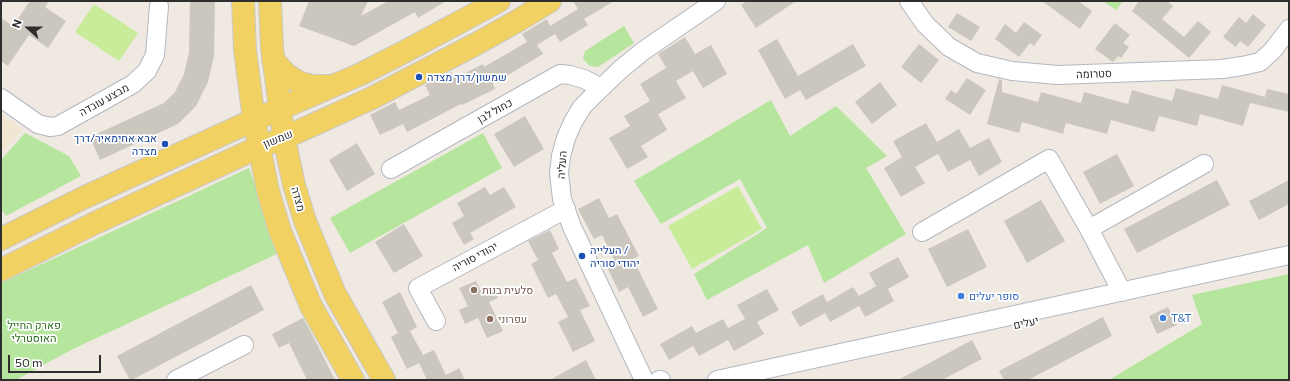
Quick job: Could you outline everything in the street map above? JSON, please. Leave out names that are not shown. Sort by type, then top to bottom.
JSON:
[{"type":"main road","points":[[243,1],[246,50],[254,120],[268,191],[280,231],[311,306],[353,380]]},
{"type":"main road","name":"מצדה","points":[[270,1],[273,60],[284,138],[296,192],[305,222],[335,294],[384,380]]},
{"type":"main road","points":[[1,239],[83,198],[254,120],[334,86],[404,52],[499,1]]},
{"type":"main road","name":"שמשון","points":[[1,270],[95,223],[259,147],[284,138],[372,98],[519,20],[550,1]]},
{"type":"main road","points":[[273,60],[287,75],[300,83],[313,86],[334,86]]},
{"type":"street","name":"העליה","points":[[644,380],[572,227],[562,199],[559,173],[561,156],[566,138],[582,107],[620,69],[643,51],[716,1]]},
{"type":"street","name":"סטרומה","points":[[909,1],[925,24],[949,47],[976,62],[1012,71],[1058,75],[1222,70],[1260,62],[1273,50],[1289,29]]},
{"type":"street","name":"מבצע עובדה","points":[[1,98],[38,124],[50,127],[58,126],[133,84],[147,71],[155,55],[159,6]]},
{"type":"street","name":"כחול לבן","points":[[391,169],[560,74],[584,79],[601,88]]},
{"type":"street","points":[[922,232],[1049,159],[1089,229],[1122,292]]},
{"type":"street","points":[[1089,229],[1204,164]]},
{"type":"street","name":"יהודי סוריה","points":[[436,321],[418,288],[566,209]]},
{"type":"street","name":"יעלים","points":[[717,380],[1289,255]]},
{"type":"street","name":"יעלים","points":[[762,380],[1289,266]]},
{"type":"street","points":[[176,380],[244,345]]},
{"type":"shaded area","points":[[1,114],[23,130],[1,152]]},
{"type":"green space","points":[[1103,1],[1123,1],[1116,10]]},
{"type":"green space","points":[[94,4],[138,33],[119,61],[75,32]]},
{"type":"green space","points":[[624,26],[634,43],[598,67],[590,66],[583,59],[585,51]]},
{"type":"green space","points":[[771,100],[790,136],[836,106],[887,156],[866,168],[906,234],[824,283],[808,245],[707,300],[694,274],[767,228],[740,179],[661,224],[634,181]]},
{"type":"green space","points":[[25,133],[69,156],[81,176],[6,216],[1,209],[1,160]]},
{"type":"green space","points":[[483,133],[502,168],[350,253],[330,218]]},
{"type":"green space","name":"פארק החייל האוסטרלי","points":[[249,168],[279,253],[73,349],[16,380],[1,380],[1,283]]},
{"type":"green space","points":[[738,186],[762,229],[692,269],[668,226]]},
{"type":"green space","points":[[1289,274],[1289,380],[1109,380],[1202,324],[1192,295]]},
{"type":"building","points":[[30,1],[49,1],[45,7],[66,21],[48,48],[29,35],[8,66],[1,61],[1,18],[13,26]]},
{"type":"building","points":[[190,1],[215,1],[214,56],[208,82],[196,106],[178,124],[100,160],[90,137],[164,103],[175,92],[184,74],[189,53]]},
{"type":"building","points":[[309,1],[368,1],[361,16],[388,1],[446,1],[418,18],[415,12],[354,46],[299,26]]},
{"type":"building","points":[[573,1],[614,1],[584,19],[588,25],[560,42],[555,34],[537,45],[543,54],[493,84],[495,89],[462,105],[461,104],[407,132],[403,124],[380,135],[370,115],[395,102],[399,110],[430,95],[425,85],[451,72],[455,78],[483,64],[484,67],[527,42],[522,34],[547,19],[550,26],[578,9]]},
{"type":"building","points":[[747,1],[796,1],[756,28],[741,5]]},
{"type":"building","points":[[1042,1],[1078,1],[1092,11],[1080,29]]},
{"type":"building","points":[[1139,1],[1167,1],[1173,6],[1162,19],[1184,37],[1198,21],[1211,32],[1189,58],[1132,11]]},
{"type":"building","points":[[957,13],[980,27],[971,41],[948,27]]},
{"type":"building","points":[[1253,14],[1266,25],[1248,47],[1240,41],[1236,47],[1223,37],[1239,17],[1246,23]]},
{"type":"building","points":[[1024,22],[1042,35],[1034,46],[1030,43],[1019,57],[995,39],[1005,24],[1016,33]]},
{"type":"building","points":[[1115,23],[1130,35],[1123,43],[1129,47],[1121,58],[1118,56],[1113,62],[1095,49]]},
{"type":"building","points":[[685,37],[695,54],[711,45],[727,74],[703,88],[693,71],[676,81],[686,98],[658,114],[667,130],[641,146],[648,157],[627,169],[609,138],[630,126],[624,116],[650,101],[640,84],[666,68],[658,54]]},
{"type":"building","points":[[777,39],[798,76],[853,44],[866,66],[806,100],[800,90],[785,99],[758,50]]},
{"type":"building","points":[[919,44],[939,60],[921,83],[901,67]]},
{"type":"building","points":[[967,78],[986,90],[970,115],[945,99],[951,90],[956,94]]},
{"type":"building","points":[[999,79],[1002,80],[1002,92],[1038,102],[1041,92],[1081,103],[1084,92],[1128,104],[1132,90],[1172,101],[1176,88],[1218,99],[1222,85],[1265,97],[1267,89],[1289,94],[1289,112],[1250,103],[1243,126],[1200,114],[1197,126],[1159,116],[1154,132],[1111,120],[1107,134],[1066,123],[1063,134],[1022,122],[1019,133],[987,124]]},
{"type":"building","points":[[880,82],[897,105],[872,124],[855,102]]},
{"type":"building","points":[[525,116],[544,149],[514,167],[494,134]]},
{"type":"building","points":[[926,123],[937,142],[959,129],[970,148],[989,138],[1002,162],[979,176],[970,160],[948,172],[938,154],[915,167],[925,183],[901,197],[884,168],[902,157],[893,141]]},
{"type":"building","points":[[357,143],[375,174],[347,191],[329,160]]},
{"type":"building","points":[[1117,154],[1134,186],[1100,204],[1083,172]]},
{"type":"building","points":[[1217,180],[1230,205],[1137,253],[1124,229]]},
{"type":"building","points":[[1289,180],[1289,204],[1259,220],[1249,201]]},
{"type":"building","points":[[485,187],[490,195],[504,187],[516,207],[470,233],[474,239],[464,245],[452,223],[464,216],[457,203]]},
{"type":"building","points":[[599,198],[609,218],[617,214],[639,256],[633,259],[658,309],[643,317],[628,287],[619,292],[605,263],[614,259],[602,235],[594,239],[578,209]]},
{"type":"building","points":[[1041,200],[1065,241],[1027,263],[1004,221]]},
{"type":"building","points":[[404,224],[423,256],[394,273],[375,242]]},
{"type":"building","points":[[968,229],[987,267],[947,287],[928,249]]},
{"type":"building","points":[[550,230],[559,249],[552,253],[567,282],[576,278],[590,306],[580,310],[595,341],[573,352],[558,322],[568,317],[556,294],[548,298],[531,264],[538,260],[528,241]]},
{"type":"building","points":[[898,257],[909,277],[888,289],[894,301],[865,317],[859,306],[830,322],[825,313],[800,327],[791,312],[823,294],[827,302],[853,287],[859,296],[876,286],[869,273]]},
{"type":"building","points":[[476,281],[482,293],[493,287],[498,298],[489,302],[503,331],[487,338],[478,318],[465,324],[459,310],[468,306],[459,288]]},
{"type":"building","points":[[251,285],[264,310],[130,380],[117,356]]},
{"type":"building","points":[[767,289],[779,310],[757,322],[764,334],[734,351],[728,340],[699,356],[693,346],[669,360],[660,344],[692,326],[696,333],[723,319],[728,328],[745,319],[737,305]]},
{"type":"building","points":[[400,292],[417,327],[410,331],[423,355],[434,350],[446,375],[459,368],[465,380],[427,380],[419,363],[407,369],[391,337],[398,333],[382,302]]},
{"type":"building","points":[[1168,307],[1177,325],[1157,334],[1149,316]]},
{"type":"building","points":[[1103,317],[1112,336],[1028,380],[1004,380],[999,371]]},
{"type":"building","points":[[303,318],[335,380],[307,380],[289,343],[279,348],[272,334]]},
{"type":"building","points":[[972,340],[982,359],[942,380],[898,380]]},
{"type":"building","points":[[586,360],[596,380],[550,380]]},
{"type":"place","name":"שמשון/דרך מצדה","points":[[419,77]]},
{"type":"place","name":"אבא אחימאיר/דרך מצדה","points":[[165,144]]},
{"type":"place","name":"העלייה / יהודי סוריה","points":[[582,256]]},
{"type":"place","name":"סלעית בנות","points":[[474,290]]},
{"type":"place","name":"סופר יעלים","points":[[961,296]]},
{"type":"place","name":"T&T","points":[[1163,318]]},
{"type":"place","name":"עפרוני","points":[[490,319]]}]
